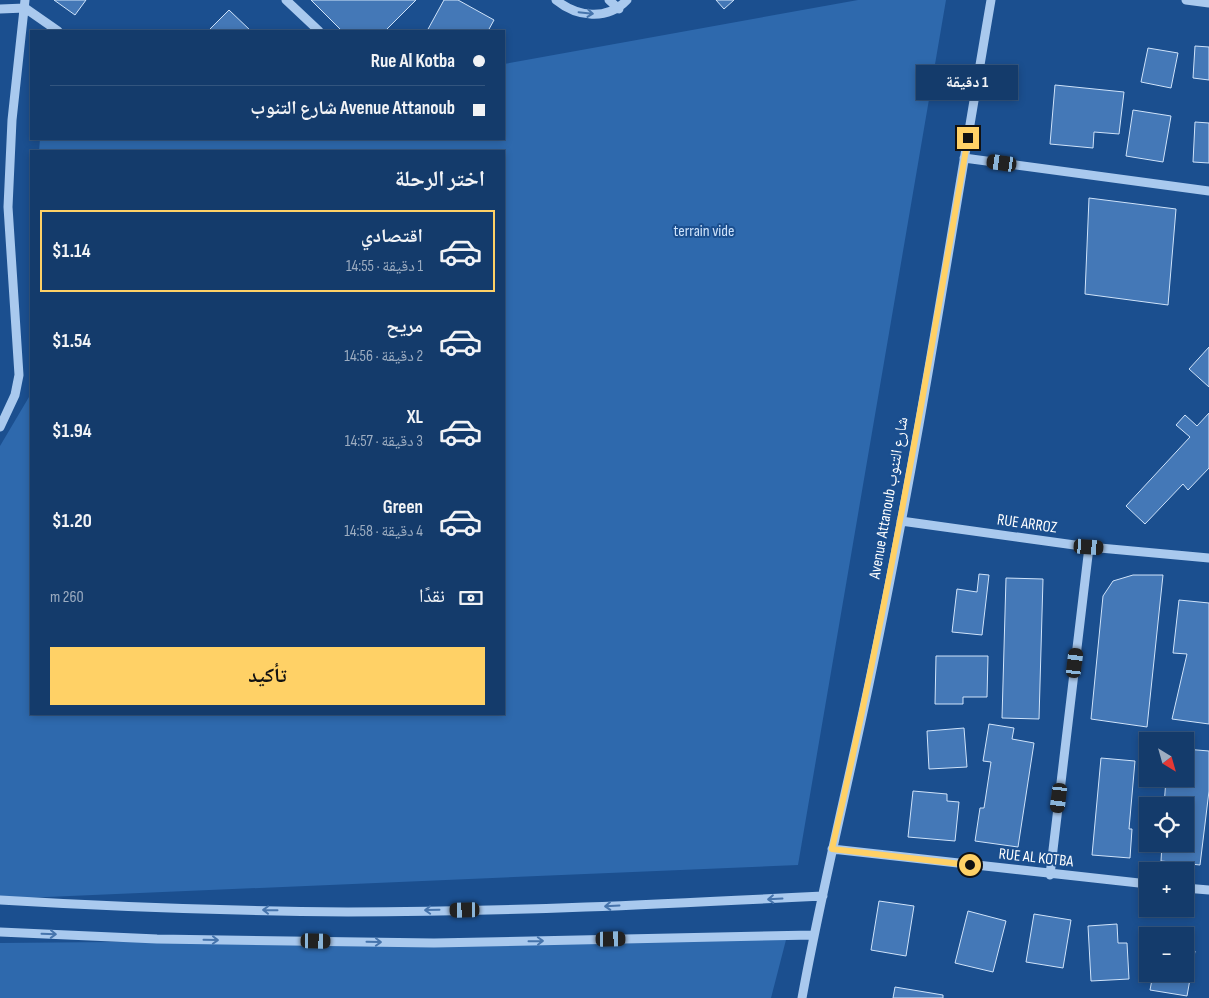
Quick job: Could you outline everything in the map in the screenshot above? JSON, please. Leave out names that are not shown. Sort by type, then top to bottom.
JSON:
[{"type":"street","points":[[286,0],[319,30]]},
{"type":"street","points":[[556,0],[568,10],[582,14],[595,14],[619,9],[627,0]]},
{"type":"street","points":[[609,0],[619,9]]},
{"type":"street","name":"Avenue Attanoub شارع التنوب","points":[[802,998],[813,936],[869,684],[901,521],[991,0]]},
{"type":"street","points":[[1186,0],[1209,2]]},
{"type":"street","points":[[0,10],[25,4]]},
{"type":"street","points":[[25,4],[57,30]]},
{"type":"street","points":[[0,427],[15,395],[19,376],[8,207],[12,120],[25,4]]},
{"type":"street","points":[[964,158],[1209,191]]},
{"type":"street","name":"RUE ARROZ","points":[[901,521],[1089,547],[1209,558]]},
{"type":"street","points":[[1050,875],[1089,547]]},
{"type":"street","name":"RUE AL KOTBA","points":[[832,849],[1050,875],[1139,883]]},
{"type":"street","points":[[1194,889],[1209,890]]},
{"type":"street","points":[[0,900],[110,907],[348,912],[582,908],[823,896]]},
{"type":"street","points":[[0,932],[158,939],[434,943],[813,936]]},
{"type":"green space","name":"terrain vide","points":[[858,0],[946,0],[798,865],[0,899],[0,446],[29,397],[30,374],[30,715],[505,715],[505,150],[39,150],[40,140],[505,140],[505,64]]},
{"type":"green space","points":[[787,936],[771,998],[0,998],[0,943]]},
{"type":"building","points":[[54,0],[86,0],[75,15]]},
{"type":"building","points":[[311,0],[416,0],[386,30],[341,30]]},
{"type":"building","points":[[444,0],[458,0],[494,20],[489,30],[428,30]]},
{"type":"building","points":[[716,0],[734,0],[724,9]]},
{"type":"building","points":[[229,10],[250,30],[209,30]]},
{"type":"building","points":[[1195,46],[1209,47],[1209,80],[1193,78]]},
{"type":"building","points":[[1148,48],[1178,53],[1171,88],[1141,82]]},
{"type":"building","points":[[1055,85],[1124,92],[1119,134],[1094,132],[1093,148],[1050,144]]},
{"type":"building","points":[[1133,110],[1171,116],[1163,162],[1126,156]]},
{"type":"building","points":[[1195,122],[1209,123],[1209,163],[1193,162]]},
{"type":"building","points":[[1089,198],[1176,209],[1168,305],[1085,294]]},
{"type":"building","points":[[1209,347],[1209,387],[1189,369]]},
{"type":"building","points":[[1209,413],[1209,468],[1188,490],[1183,484],[1145,524],[1126,506],[1190,437],[1176,425],[1185,415],[1197,426]]},
{"type":"building","points":[[979,574],[989,575],[982,635],[952,632],[957,589],[977,592]]},
{"type":"building","points":[[1133,575],[1163,575],[1147,727],[1091,719],[1103,596],[1113,581]]},
{"type":"building","points":[[1006,578],[1043,579],[1039,719],[1002,718]]},
{"type":"building","points":[[1179,600],[1209,603],[1209,724],[1172,719],[1187,654],[1173,653]]},
{"type":"building","points":[[936,656],[988,656],[987,697],[963,697],[963,704],[935,704]]},
{"type":"building","points":[[989,724],[1014,728],[1012,739],[1034,743],[1018,847],[975,841],[980,808],[984,808],[991,762],[983,761]]},
{"type":"building","points":[[964,728],[967,767],[929,769],[927,731]]},
{"type":"building","points":[[1194,750],[1209,751],[1209,791],[1200,865],[1194,864],[1194,862],[1161,861],[1162,852],[1194,852],[1194,797],[1165,797],[1165,788],[1194,788]]},
{"type":"building","points":[[1101,758],[1135,761],[1129,829],[1132,829],[1130,858],[1092,855]]},
{"type":"building","points":[[913,791],[947,794],[947,801],[959,802],[955,841],[908,837]]},
{"type":"building","points":[[879,901],[914,906],[906,956],[871,950]]},
{"type":"building","points":[[968,911],[1006,921],[993,972],[955,963]]},
{"type":"building","points":[[1034,914],[1071,920],[1063,968],[1026,962]]},
{"type":"building","points":[[1117,924],[1118,943],[1127,943],[1129,979],[1091,981],[1088,926]]},
{"type":"building","points":[[1152,982],[1189,982],[1187,996],[1150,990]]},
{"type":"building","points":[[895,987],[943,995],[943,998],[893,998]]},
{"type":"route","points":[[968,138],[901,521],[869,684],[832,849],[970,865]]}]
